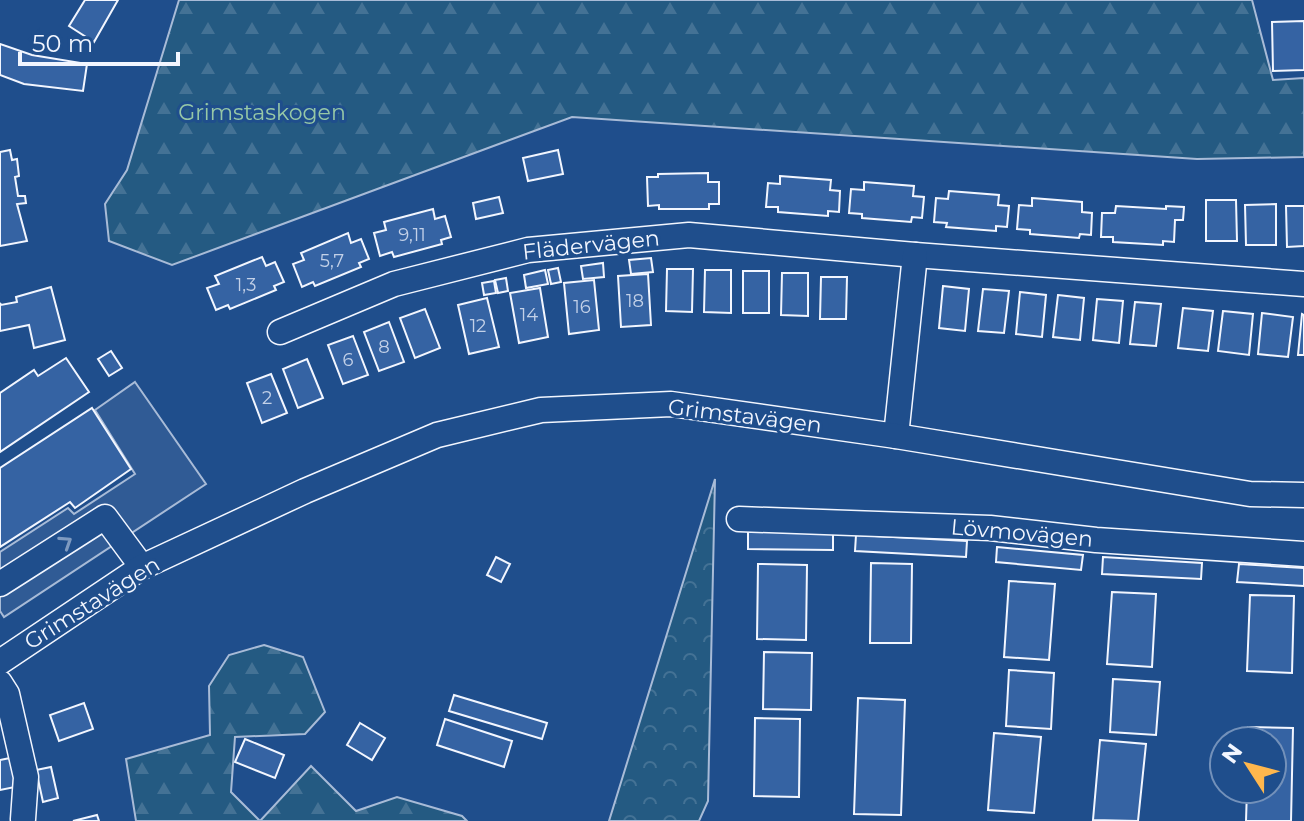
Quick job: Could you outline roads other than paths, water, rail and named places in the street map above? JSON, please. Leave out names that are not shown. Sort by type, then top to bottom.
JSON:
[{"type":"street","name":"Flädervägen","points":[[280,332],[394,284],[528,250],[689,235],[1304,284]]},
{"type":"street","points":[[896,436],[915,255]]},
{"type":"street","name":"Grimstavägen","points":[[0,662],[142,567],[305,491],[437,435],[541,410],[671,404],[896,436],[1250,494],[1304,495]]},
{"type":"street","points":[[0,584],[105,517],[142,567]]},
{"type":"street","name":"Lövmovägen","points":[[739,519],[990,528],[1096,540],[1304,554]]},
{"type":"street","points":[[0,683],[7,694],[26,777],[23,819]]},
{"type":"park label","name":"Grimstaskogen","points":[[262,112]]}]
